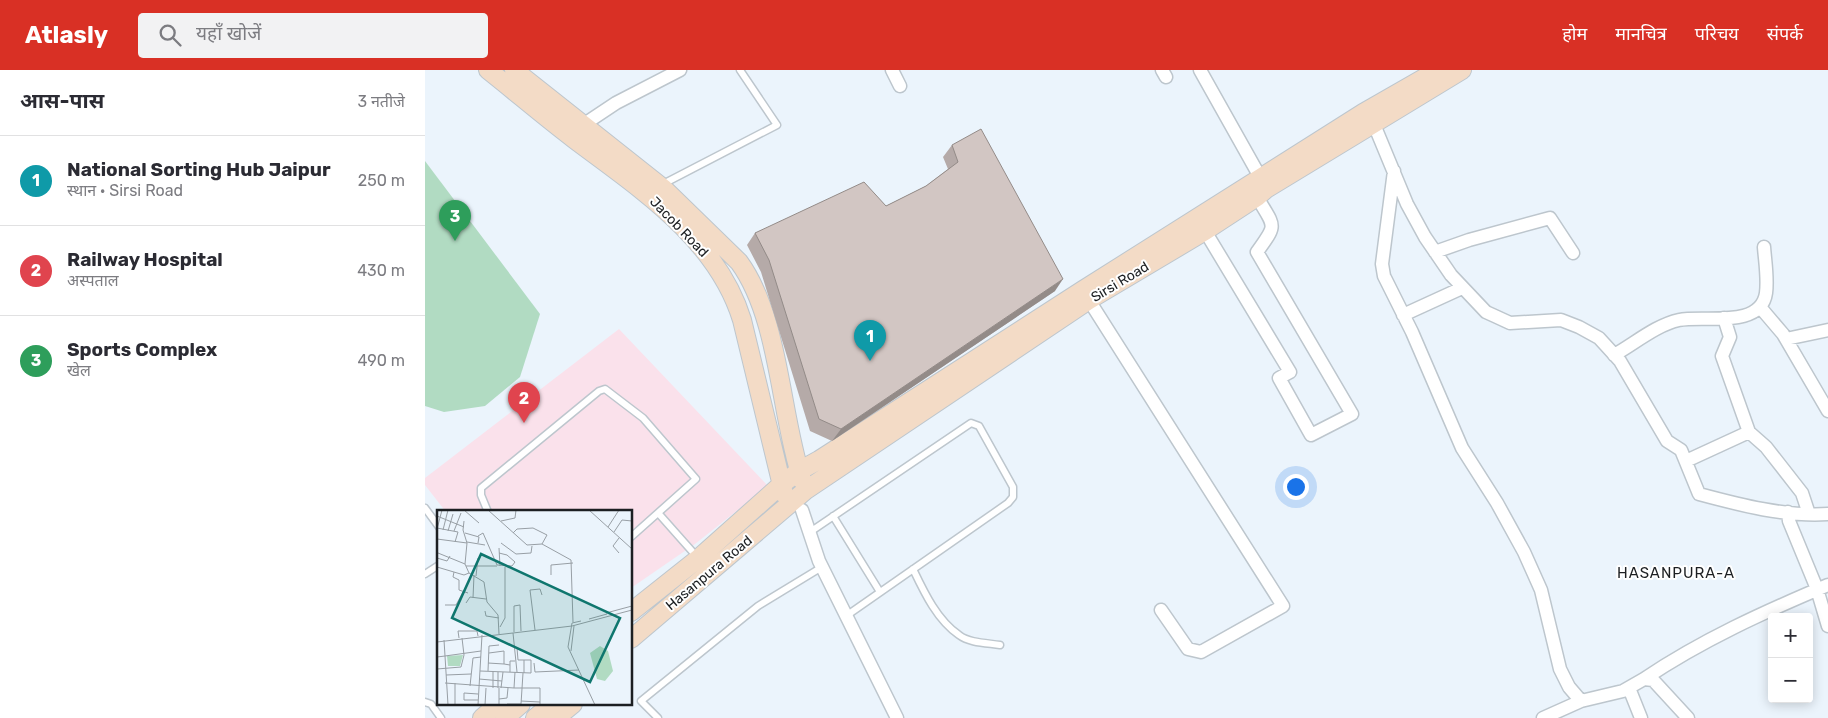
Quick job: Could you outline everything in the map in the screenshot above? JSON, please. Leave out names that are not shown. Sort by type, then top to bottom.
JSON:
[{"type":"street","name":"Jacob Road","points":[[488,70],[575,130],[659,194],[752,272],[774,356],[799,471],[806,490]]},
{"type":"street","name":"Jacob Road","points":[[513,70],[575,130]]},
{"type":"street","points":[[575,130],[616,103],[680,70]]},
{"type":"street","points":[[891,70],[900,86]]},
{"type":"street","points":[[1199,70],[1261,188],[1273,228],[1257,252],[1353,414],[1311,435],[1279,378],[1289,372],[1205,231]]},
{"type":"street","name":"Sirsi Road","points":[[794,509],[806,490],[1086,295],[1205,231],[1363,113],[1438,70]]},
{"type":"street","name":"Sirsi Road","points":[[633,610],[699,558],[799,471],[819,460],[925,388],[1086,295],[1261,188],[1462,70]]},
{"type":"street","points":[[1373,122],[1407,204],[1435,252],[1462,288],[1486,312],[1510,323],[1561,320],[1599,338],[1614,355],[1667,442],[1681,450],[1699,494],[1741,505],[1788,512],[1828,514]]},
{"type":"street","points":[[1394,170],[1382,264],[1384,276],[1462,448],[1497,503],[1524,552],[1541,590],[1560,668],[1569,688],[1581,701]]},
{"type":"street","name":"Jacob Road","points":[[659,194],[701,246],[735,295],[782,484],[794,509]]},
{"type":"street","points":[[1435,252],[1469,240],[1550,218],[1573,253]]},
{"type":"street","points":[[1614,355],[1676,321],[1693,318],[1742,317],[1761,307],[1766,292],[1764,247]]},
{"type":"street","points":[[1403,315],[1462,288]]},
{"type":"street","points":[[1086,295],[1283,606],[1201,652],[1188,649],[1161,610]]},
{"type":"street","points":[[1761,307],[1775,322],[1786,339],[1828,411]]},
{"type":"street","points":[[1724,318],[1730,337],[1722,356],[1749,432],[1765,447],[1802,493],[1809,514]]},
{"type":"street","points":[[1786,339],[1828,330]]},
{"type":"street","points":[[1686,461],[1749,432]]},
{"type":"street","points":[[794,509],[810,532],[822,567],[897,718]]},
{"type":"street","name":"Hasanpura Road","points":[[633,637],[794,509]]},
{"type":"street","points":[[1788,512],[1789,521],[1822,587],[1828,626]]},
{"type":"street","points":[[1776,613],[1822,587]]},
{"type":"street","points":[[1543,718],[1581,701],[1629,688],[1726,630],[1768,617]]},
{"type":"street","points":[[1644,679],[1653,680],[1688,718]]},
{"type":"street","points":[[1629,688],[1641,718]]},
{"type":"street","points":[[482,718],[496,706]]},
{"type":"street","points":[[505,718],[519,706]]},
{"type":"street","points":[[535,718],[550,706]]},
{"type":"street","points":[[556,718],[571,706]]},
{"type":"lane","points":[[659,194],[665,183],[777,125],[740,70]]},
{"type":"lane","points":[[488,510],[481,495],[481,488],[599,391],[605,390],[643,418],[696,479],[633,535]]},
{"type":"lane","points":[[810,532],[971,422],[979,426],[1013,487],[1013,497],[1008,503],[846,616]]},
{"type":"lane","points":[[425,508],[437,524]]},
{"type":"lane","points":[[659,514],[699,558]]},
{"type":"lane","points":[[833,516],[880,592]]},
{"type":"lane","points":[[425,574],[437,566]]},
{"type":"lane","points":[[658,718],[641,701],[758,606],[822,567]]},
{"type":"lane","points":[[913,569],[932,604],[959,636],[976,642],[1000,645]]},
{"type":"lane","points":[[425,702],[431,704],[441,718]]},
{"type":"shaded area","points":[[619,329],[768,486],[695,544],[633,587],[633,510],[444,510],[425,485],[425,478]]},
{"type":"green space","points":[[425,161],[540,314],[520,377],[485,406],[444,412],[425,406]]},
{"type":"building","points":[[981,129],[1063,279],[841,429],[819,419],[769,260],[755,233],[864,182],[886,206],[926,186],[958,162],[952,145]]},
{"type":"place","name":"Sports Complex","points":[[455,241]]},
{"type":"place","name":"National Sorting Hub Jaipur","points":[[870,361]]},
{"type":"place","name":"Railway Hospital","points":[[524,423]]},
{"type":"district","name":"HASANPURA-A","points":[[1676,573]]}]
